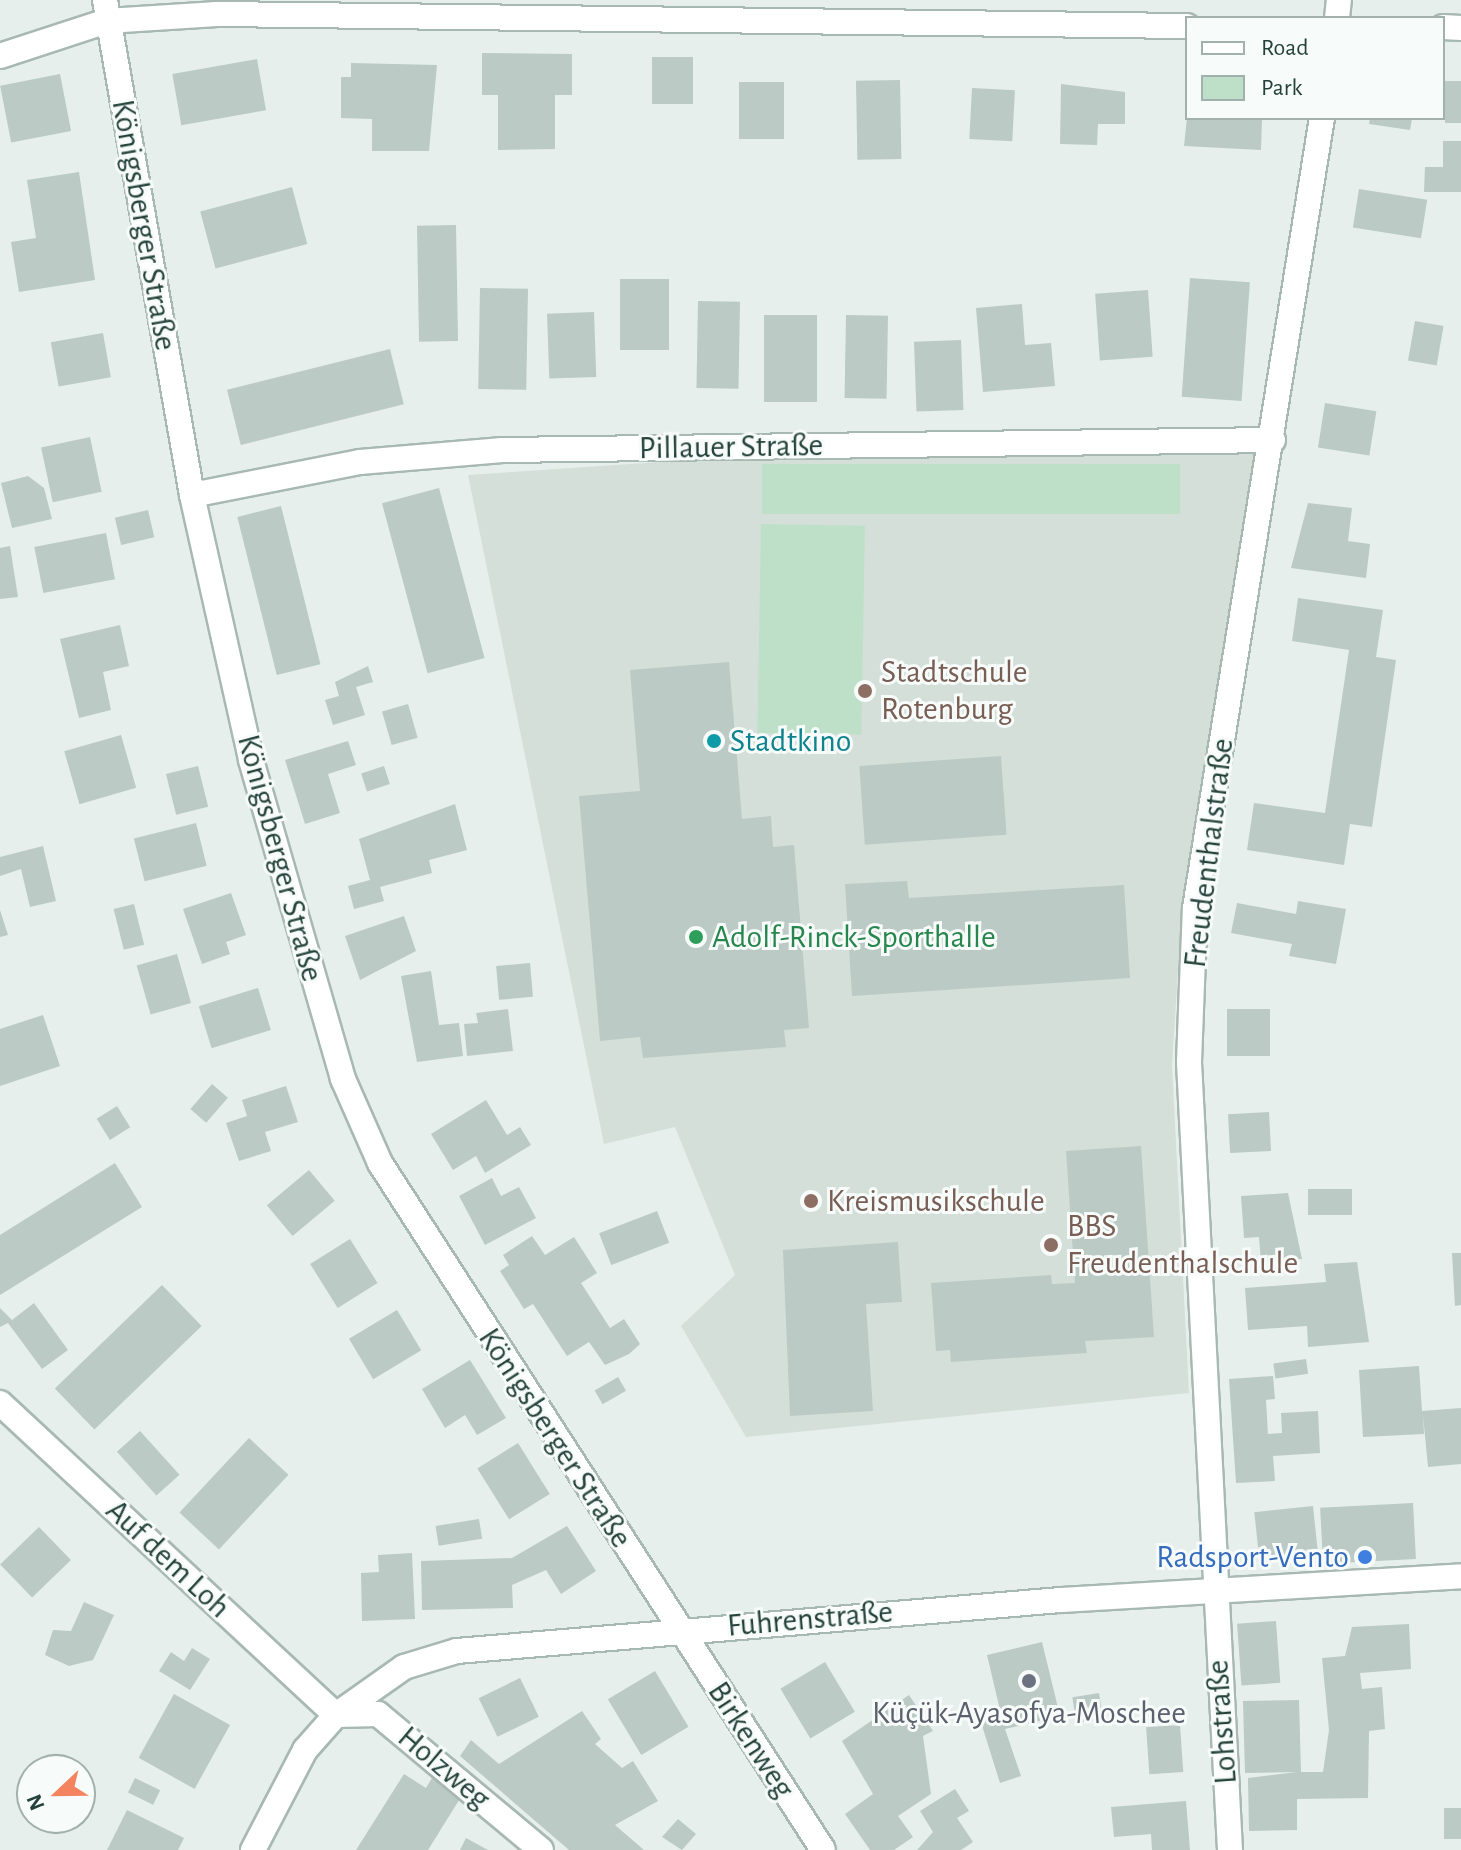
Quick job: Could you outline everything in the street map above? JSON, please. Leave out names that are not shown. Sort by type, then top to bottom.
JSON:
[{"type":"street","points":[[0,56],[106,10],[1185,26]]},
{"type":"street","name":"Königsberger Straße","points":[[106,10],[192,495],[251,760],[343,1079],[380,1163],[678,1630]]},
{"type":"street","name":"Freudenthalstraße","points":[[1214,1595],[1209,1392],[1189,1062],[1195,908],[1273,440],[1322,120]]},
{"type":"street","name":"Pillauer Straße","points":[[192,495],[360,462],[502,450],[1273,440]]},
{"type":"street","name":"Auf dem Loh","points":[[0,1403],[336,1715]]},
{"type":"street","name":"Fuhrenstraße","points":[[253,1850],[292,1771],[336,1715],[404,1667],[443,1654],[678,1630],[1461,1576]]},
{"type":"street","name":"Lohstraße","points":[[1214,1595],[1230,1850]]},
{"type":"street","name":"Birkenweg","points":[[678,1630],[823,1850]]},
{"type":"street","name":"Holzweg","points":[[336,1715],[378,1714],[541,1850]]},
{"type":"shaded area","name":"Stadtschule Rotenburg","points":[[1259,450],[1182,908],[1172,1065],[1189,1393],[746,1437],[681,1326],[735,1275],[675,1127],[604,1144],[468,475],[795,453]]},
{"type":"green space","points":[[762,464],[1180,464],[1180,514],[762,514]]},
{"type":"green space","points":[[761,524],[865,526],[861,735],[757,733]]},
{"type":"building","points":[[482,53],[572,54],[572,95],[555,95],[555,149],[498,150],[498,95],[482,95]]},
{"type":"building","points":[[652,57],[693,57],[693,104],[652,104]]},
{"type":"building","points":[[257,59],[266,110],[181,125],[172,74]]},
{"type":"building","points":[[351,63],[437,65],[429,151],[372,151],[372,119],[341,118],[341,77],[351,77]]},
{"type":"building","points":[[60,74],[71,131],[11,143],[0,86]]},
{"type":"building","points":[[900,80],[901,159],[857,160],[856,81]]},
{"type":"building","points":[[1445,81],[1461,81],[1461,123],[1445,123]]},
{"type":"building","points":[[739,82],[784,82],[784,139],[739,139]]},
{"type":"building","points":[[1061,84],[1125,92],[1125,124],[1098,124],[1097,145],[1060,144]]},
{"type":"building","points":[[972,88],[1015,90],[1012,141],[969,139]]},
{"type":"building","points":[[1187,120],[1262,120],[1261,150],[1184,146]]},
{"type":"building","points":[[1370,120],[1412,120],[1410,130],[1369,124]]},
{"type":"building","points":[[1443,141],[1461,141],[1461,192],[1424,192],[1425,167],[1443,167]]},
{"type":"building","points":[[79,172],[95,280],[19,292],[11,242],[36,238],[27,180]]},
{"type":"building","points":[[292,187],[307,244],[216,269],[200,212]]},
{"type":"building","points":[[1359,189],[1427,200],[1421,238],[1353,228]]},
{"type":"building","points":[[456,225],[458,341],[419,342],[417,226]]},
{"type":"building","points":[[1190,278],[1250,282],[1242,401],[1182,397]]},
{"type":"building","points":[[620,279],[669,279],[669,350],[620,350]]},
{"type":"building","points":[[480,288],[528,289],[526,390],[478,389]]},
{"type":"building","points":[[1148,290],[1153,357],[1100,361],[1095,294]]},
{"type":"building","points":[[698,301],[740,302],[738,389],[696,388]]},
{"type":"building","points":[[1022,304],[1025,345],[1051,343],[1055,386],[983,392],[976,308]]},
{"type":"building","points":[[594,312],[596,377],[549,379],[547,314]]},
{"type":"building","points":[[764,315],[817,315],[817,402],[764,402]]},
{"type":"building","points":[[846,315],[888,316],[887,399],[845,398]]},
{"type":"building","points":[[1415,321],[1444,326],[1437,365],[1408,360]]},
{"type":"building","points":[[103,333],[111,377],[59,387],[51,342]]},
{"type":"building","points":[[961,340],[963,410],[916,412],[914,342]]},
{"type":"building","points":[[390,349],[404,404],[241,445],[227,390]]},
{"type":"building","points":[[1325,403],[1376,411],[1369,456],[1318,447]]},
{"type":"building","points":[[90,437],[102,492],[53,502],[41,447]]},
{"type":"building","points":[[28,476],[44,488],[52,519],[12,528],[1,483]]},
{"type":"building","points":[[439,488],[485,658],[428,673],[382,503]]},
{"type":"building","points":[[1308,503],[1352,508],[1348,541],[1370,544],[1366,578],[1291,568]]},
{"type":"building","points":[[281,506],[320,664],[277,675],[237,517]]},
{"type":"building","points":[[148,510],[154,537],[121,545],[115,518]]},
{"type":"building","points":[[106,533],[115,579],[43,593],[34,547]]},
{"type":"building","points":[[10,546],[18,597],[0,599],[0,548]]},
{"type":"building","points":[[1298,598],[1383,610],[1376,657],[1396,660],[1372,827],[1350,824],[1344,865],[1247,850],[1254,803],[1325,813],[1349,650],[1292,641]]},
{"type":"building","points":[[120,625],[129,666],[103,672],[111,710],[79,718],[60,639]]},
{"type":"building","name":"Adolf-Rinck-Sporthalle","points":[[729,662],[742,819],[771,816],[773,847],[794,845],[809,1028],[784,1030],[786,1047],[643,1058],[640,1037],[600,1041],[579,796],[640,791],[630,670]]},
{"type":"building","points":[[368,666],[373,682],[356,687],[365,715],[333,725],[325,700],[339,696],[335,682]]},
{"type":"building","points":[[408,704],[418,738],[392,745],[382,711]]},
{"type":"building","points":[[121,735],[136,788],[79,804],[64,751]]},
{"type":"building","points":[[348,741],[356,765],[328,774],[340,813],[305,824],[285,760]]},
{"type":"building","points":[[1001,756],[1007,835],[865,845],[859,766]]},
{"type":"building","points":[[198,766],[208,807],[176,815],[166,774]]},
{"type":"building","points":[[384,766],[390,784],[367,791],[361,773]]},
{"type":"building","points":[[455,804],[467,850],[429,860],[432,873],[380,887],[384,901],[354,909],[348,886],[370,880],[359,839]]},
{"type":"building","points":[[196,823],[207,866],[145,881],[134,838]]},
{"type":"building","points":[[43,846],[56,901],[30,907],[21,869],[0,876],[0,857]]},
{"type":"building","points":[[907,881],[909,898],[1124,885],[1130,978],[852,996],[845,884]]},
{"type":"building","points":[[231,893],[246,935],[226,942],[230,954],[202,964],[183,909]]},
{"type":"building","points":[[1298,901],[1346,909],[1336,964],[1289,956],[1292,944],[1231,933],[1237,903],[1296,914]]},
{"type":"building","points":[[134,904],[144,945],[124,950],[114,909]]},
{"type":"building","points":[[0,910],[8,935],[0,937]]},
{"type":"building","points":[[404,916],[416,951],[360,980],[345,936]]},
{"type":"building","points":[[177,954],[191,1003],[151,1015],[137,966]]},
{"type":"building","points":[[530,963],[533,997],[499,1000],[496,966]]},
{"type":"building","points":[[431,971],[439,1025],[459,1023],[463,1056],[417,1062],[401,976]]},
{"type":"building","points":[[258,988],[271,1030],[212,1048],[199,1006]]},
{"type":"building","points":[[508,1009],[513,1051],[467,1056],[464,1024],[478,1023],[476,1013]]},
{"type":"building","points":[[1227,1009],[1270,1009],[1270,1056],[1227,1056]]},
{"type":"building","points":[[43,1015],[60,1066],[0,1086],[0,1029]]},
{"type":"building","points":[[212,1084],[228,1098],[206,1123],[190,1109]]},
{"type":"building","points":[[286,1086],[298,1122],[265,1132],[271,1151],[239,1161],[226,1123],[247,1116],[242,1100]]},
{"type":"building","points":[[486,1100],[507,1135],[520,1127],[531,1145],[485,1173],[476,1156],[453,1170],[431,1134]]},
{"type":"building","points":[[117,1106],[130,1127],[110,1140],[97,1119]]},
{"type":"building","points":[[1269,1112],[1271,1151],[1230,1153],[1228,1114]]},
{"type":"building","points":[[1141,1146],[1154,1337],[1085,1341],[1087,1353],[951,1362],[950,1350],[936,1351],[931,1283],[1051,1275],[1052,1284],[1075,1283],[1066,1151]]},
{"type":"building","points":[[115,1163],[142,1207],[0,1295],[0,1235]]},
{"type":"building","points":[[309,1170],[335,1201],[293,1236],[267,1205]]},
{"type":"building","points":[[492,1178],[501,1196],[519,1187],[536,1218],[485,1245],[459,1196]]},
{"type":"building","points":[[1308,1189],[1352,1189],[1352,1215],[1308,1215]]},
{"type":"building","points":[[1288,1193],[1302,1259],[1261,1262],[1259,1237],[1244,1238],[1241,1196]]},
{"type":"building","points":[[657,1211],[669,1243],[611,1265],[599,1233]]},
{"type":"building","points":[[532,1236],[545,1255],[574,1237],[597,1273],[581,1283],[610,1328],[624,1319],[640,1344],[629,1354],[605,1365],[589,1342],[567,1356],[533,1304],[524,1309],[500,1271],[509,1265],[503,1255]]},
{"type":"building","points":[[350,1239],[378,1283],[338,1308],[310,1264]]},
{"type":"building","points":[[898,1242],[902,1302],[866,1304],[873,1411],[790,1416],[783,1250]]},
{"type":"building","points":[[1452,1253],[1461,1253],[1461,1305],[1455,1306]]},
{"type":"building","points":[[1357,1262],[1369,1342],[1308,1347],[1307,1326],[1248,1330],[1245,1288],[1326,1282],[1324,1264]]},
{"type":"building","points":[[162,1285],[202,1326],[94,1430],[55,1389]]},
{"type":"building","points":[[34,1303],[68,1350],[42,1369],[8,1323],[0,1327],[0,1308],[12,1320]]},
{"type":"building","points":[[397,1310],[421,1350],[373,1379],[349,1339]]},
{"type":"building","points":[[1306,1359],[1308,1374],[1275,1378],[1273,1364]]},
{"type":"building","points":[[470,1360],[506,1418],[477,1435],[465,1415],[445,1428],[422,1389]]},
{"type":"building","points":[[1419,1366],[1422,1411],[1461,1408],[1461,1464],[1428,1467],[1423,1415],[1424,1434],[1363,1437],[1359,1370]]},
{"type":"building","points":[[1273,1376],[1275,1399],[1266,1400],[1268,1434],[1282,1433],[1281,1413],[1318,1411],[1320,1453],[1273,1456],[1275,1481],[1236,1483],[1229,1379]]},
{"type":"building","points":[[618,1377],[626,1391],[603,1404],[595,1390]]},
{"type":"building","points":[[140,1431],[179,1475],[156,1496],[117,1452]]},
{"type":"building","points":[[249,1438],[288,1475],[219,1549],[179,1513]]},
{"type":"building","points":[[518,1443],[550,1494],[509,1519],[477,1468]]},
{"type":"building","points":[[1413,1503],[1416,1559],[1323,1564],[1320,1508]]},
{"type":"building","points":[[1313,1506],[1318,1554],[1259,1560],[1254,1512]]},
{"type":"building","points":[[479,1519],[482,1539],[439,1546],[436,1526]]},
{"type":"building","points":[[567,1526],[596,1571],[561,1594],[546,1570],[512,1585],[513,1608],[422,1610],[421,1561],[512,1558]]},
{"type":"building","points":[[39,1527],[71,1560],[32,1598],[0,1565]]},
{"type":"building","points":[[412,1553],[415,1619],[362,1621],[361,1573],[379,1572],[378,1555]]},
{"type":"building","points":[[84,1602],[114,1615],[93,1660],[69,1666],[45,1655],[53,1630],[71,1631]]},
{"type":"building","points":[[1276,1621],[1280,1683],[1241,1686],[1237,1624]]},
{"type":"building","points":[[1409,1624],[1411,1669],[1360,1673],[1362,1689],[1382,1687],[1385,1729],[1369,1731],[1368,1798],[1297,1799],[1297,1830],[1249,1831],[1248,1778],[1297,1772],[1245,1773],[1243,1701],[1299,1700],[1301,1772],[1323,1772],[1329,1730],[1322,1658],[1345,1656],[1352,1627]]},
{"type":"building","points":[[1042,1642],[1060,1716],[1005,1729],[1021,1776],[1000,1783],[979,1716],[1000,1710],[987,1655]]},
{"type":"building","points":[[192,1648],[210,1659],[190,1690],[159,1671],[171,1652],[184,1661]]},
{"type":"building","points":[[825,1662],[855,1712],[810,1738],[780,1689]]},
{"type":"building","points":[[655,1671],[688,1727],[641,1755],[608,1699]]},
{"type":"building","points":[[520,1678],[539,1717],[498,1737],[479,1698]]},
{"type":"building","points":[[1099,1693],[1103,1719],[1076,1723],[1072,1697]]},
{"type":"building","points":[[174,1694],[230,1725],[195,1789],[139,1758]]},
{"type":"building","points":[[909,1695],[933,1731],[923,1736],[931,1794],[898,1816],[913,1837],[894,1850],[870,1850],[845,1814],[873,1794],[842,1741]]},
{"type":"building","points":[[582,1711],[601,1739],[595,1744],[622,1768],[633,1761],[658,1801],[615,1825],[644,1850],[569,1850],[460,1756],[471,1740],[499,1764]]},
{"type":"building","points":[[1180,1725],[1183,1772],[1149,1774],[1146,1727]]},
{"type":"building","points":[[404,1774],[426,1788],[432,1778],[461,1797],[428,1850],[356,1850]]},
{"type":"building","points":[[135,1778],[160,1790],[153,1805],[128,1792]]},
{"type":"building","points":[[955,1789],[969,1811],[957,1818],[973,1842],[961,1850],[917,1850],[933,1832],[920,1811]]},
{"type":"building","points":[[1186,1801],[1190,1850],[1152,1850],[1151,1834],[1114,1837],[1111,1807]]},
{"type":"building","points":[[1444,1808],[1461,1808],[1461,1839],[1444,1839]]},
{"type":"building","points":[[127,1810],[184,1838],[178,1850],[107,1850]]},
{"type":"building","points":[[678,1819],[696,1834],[682,1850],[662,1837]]},
{"type":"building","points":[[466,1838],[488,1850],[460,1850]]},
{"type":"place","name":"Stadtschule Rotenburg","points":[[865,691]]},
{"type":"place","name":"Stadtkino","points":[[714,741]]},
{"type":"place","name":"Adolf-Rinck-Sporthalle","points":[[696,937]]},
{"type":"place","name":"Kreismusikschule","points":[[811,1201]]},
{"type":"place","name":"BBS Freudenthalschule","points":[[1051,1245]]},
{"type":"place","name":"Radsport-Vento","points":[[1365,1557]]},
{"type":"place","name":"Küçük-Ayasofya-Moschee","points":[[1029,1681]]}]
